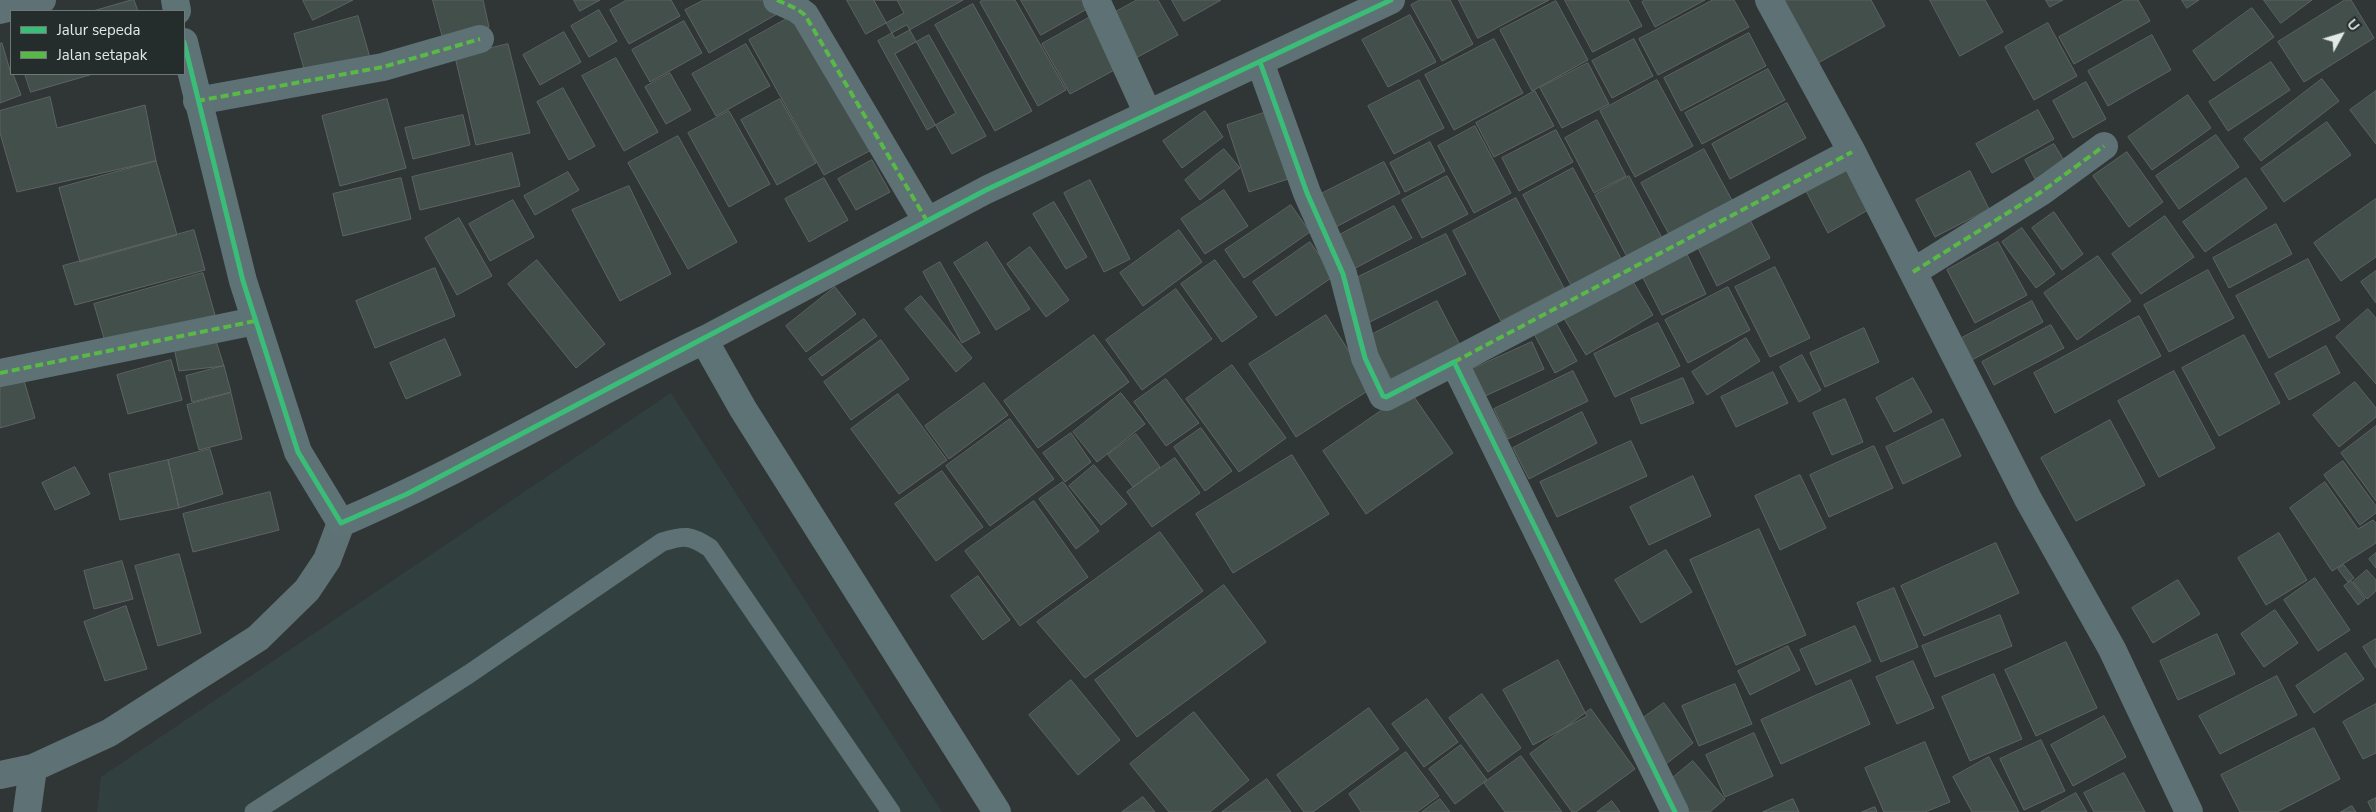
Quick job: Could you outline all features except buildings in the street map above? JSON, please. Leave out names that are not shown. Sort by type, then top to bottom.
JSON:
[{"type":"street","points":[[0,10],[42,0]]},
{"type":"street","points":[[777,0],[798,9],[805,16],[927,221]]},
{"type":"street","points":[[1096,0],[1148,114]]},
{"type":"street","points":[[0,775],[33,768],[109,733],[258,638],[307,590],[327,560],[341,523],[407,494],[643,369],[704,340],[986,190],[1391,0]]},
{"type":"street","points":[[1769,0],[1852,152],[2028,499],[2112,649],[2189,812]]},
{"type":"street","points":[[197,100],[383,67],[480,39]]},
{"type":"street","points":[[185,46],[243,281],[298,452],[341,523]]},
{"type":"street","points":[[1260,62],[1307,192],[1343,274],[1365,358],[1383,396],[1386,397],[1852,152]]},
{"type":"street","points":[[1913,272],[2041,192],[2104,146]]},
{"type":"street","points":[[0,373],[256,321]]},
{"type":"street","points":[[704,340],[739,402],[997,812]]},
{"type":"street","points":[[1454,362],[1675,812]]},
{"type":"street","points":[[27,812],[33,768]]},
{"type":"lane","points":[[254,812],[469,674],[662,542],[682,536],[696,539],[710,548],[891,812]]},
{"type":"shaded area","points":[[671,393],[942,812],[97,812],[101,777]]},
{"type":"marked path","points":[[777,0],[797,9],[805,15],[927,221]]},
{"type":"marked path","points":[[197,101],[383,67],[480,39]]},
{"type":"marked path","points":[[1913,272],[2041,192],[2104,146]]},
{"type":"marked path","points":[[1454,362],[1852,152]]},
{"type":"marked path","points":[[0,373],[255,321]]},
{"type":"cycle path","points":[[185,46],[243,281],[298,452],[341,523],[407,494],[986,190],[1391,0]]},
{"type":"cycle path","points":[[1260,62],[1307,193],[1343,274],[1365,358],[1383,396],[1386,397],[1454,362],[1675,812]]}]
